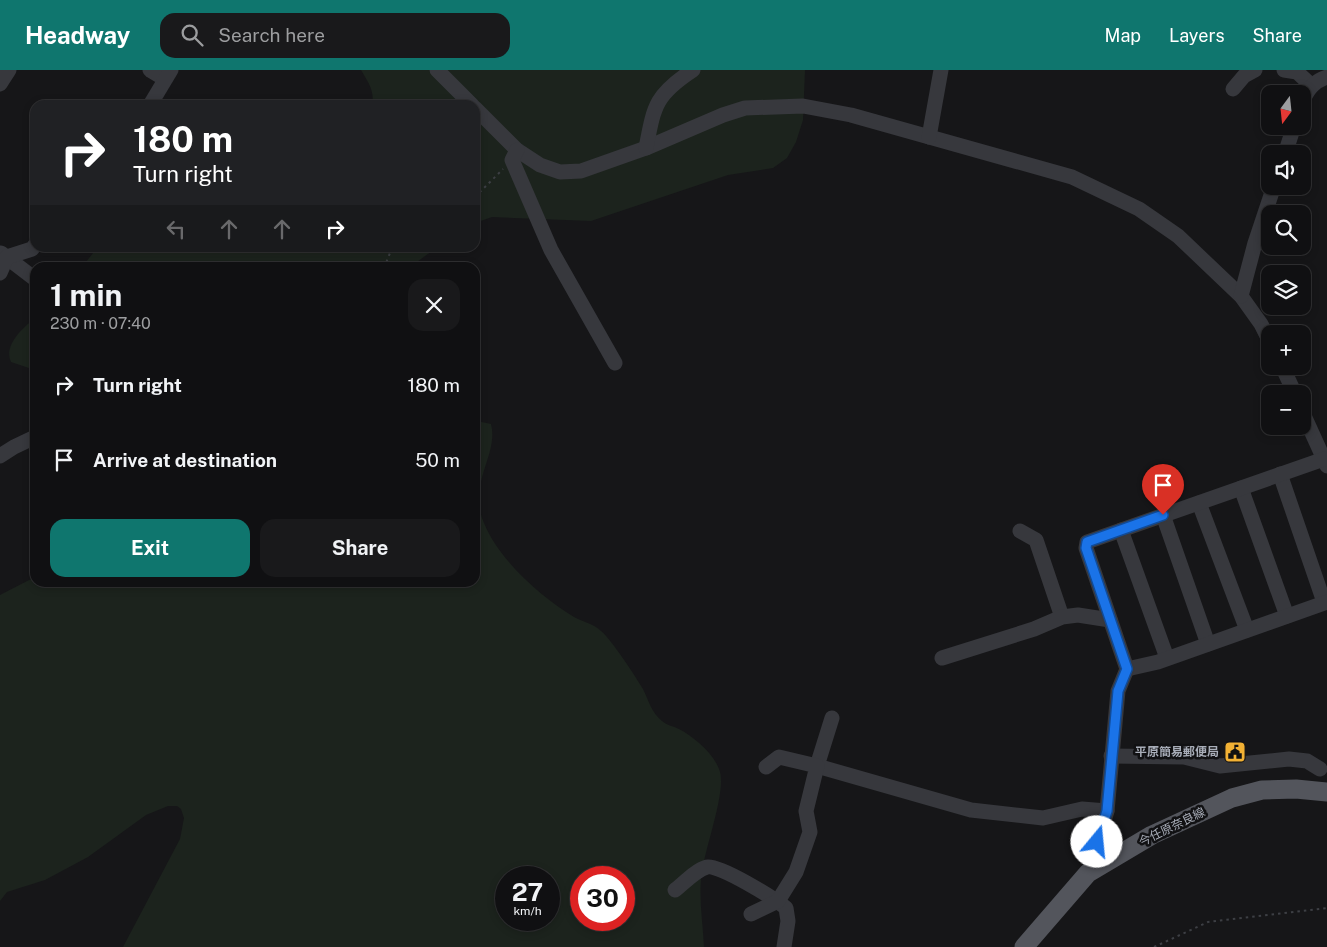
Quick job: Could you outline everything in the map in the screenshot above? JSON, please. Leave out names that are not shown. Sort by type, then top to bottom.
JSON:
[{"type":"main road","name":"今任原奈良線","points":[[1024,947],[1088,873],[1152,835],[1232,798],[1281,788],[1319,791]]},
{"type":"street","points":[[0,84],[9,70]]},
{"type":"street","points":[[150,70],[168,75],[153,100]]},
{"type":"street","points":[[646,148],[656,104],[674,83],[693,70]]},
{"type":"street","points":[[929,137],[941,70]]},
{"type":"street","points":[[1232,89],[1244,76],[1255,70]]},
{"type":"street","points":[[1292,71],[1312,86],[1327,77]]},
{"type":"street","points":[[443,72],[468,100]]},
{"type":"street","points":[[514,155],[560,172],[581,170],[646,148],[723,115],[745,108],[803,106],[851,115],[1072,177],[1139,209],[1178,236],[1241,296],[1261,328]]},
{"type":"street","points":[[480,114],[514,155],[551,250],[615,364]]},
{"type":"street","points":[[1241,296],[1271,195]]},
{"type":"street","points":[[3,255],[30,249]]},
{"type":"street","points":[[0,273],[3,255]]},
{"type":"street","points":[[3,255],[30,275]]},
{"type":"street","points":[[1088,873],[1107,811],[1118,691],[1127,669],[1086,548],[1087,542],[1280,474],[1326,462],[1311,430]]},
{"type":"street","points":[[0,456],[30,439]]},
{"type":"street","points":[[1127,669],[1167,658],[1325,602],[1280,474]]},
{"type":"street","points":[[1241,488],[1288,616]]},
{"type":"street","points":[[1199,503],[1246,630]]},
{"type":"street","points":[[1163,515],[1208,644]]},
{"type":"street","points":[[1121,530],[1167,658]]},
{"type":"street","points":[[1020,531],[1036,540],[1062,618]]},
{"type":"street","points":[[942,658],[1034,629],[1062,618],[1078,615],[1110,620]]},
{"type":"street","points":[[751,914],[778,901],[796,872],[810,832],[806,811],[817,766],[832,718]]},
{"type":"street","points":[[1112,756],[1184,757],[1220,766],[1289,759],[1307,761],[1324,768]]},
{"type":"street","points":[[766,767],[779,757],[971,810],[1042,818],[1082,809],[1107,811]]},
{"type":"street","points":[[1319,791],[1316,773],[1324,768]]},
{"type":"street","points":[[675,890],[705,867],[712,867],[778,901],[786,908],[788,921],[784,947]]},
{"type":"path","points":[[480,192],[514,155]]},
{"type":"path","points":[[1154,947],[1208,922],[1327,908]]},
{"type":"shaded area","points":[[361,70],[805,70],[803,120],[796,142],[787,158],[773,168],[728,175],[591,221],[492,217],[480,221],[480,100],[373,100],[372,91]]},
{"type":"shaded area","points":[[94,252],[431,252],[417,262],[86,262]]},
{"type":"shaded area","points":[[30,322],[30,368],[11,362],[9,356],[15,337]]},
{"type":"shaded area","points":[[480,422],[491,424],[491,447],[480,489]]},
{"type":"shaded area","points":[[480,509],[491,537],[510,564],[561,609],[595,627],[605,635],[635,676],[658,718],[697,741],[714,759],[720,772],[720,795],[701,879],[704,947],[123,947],[180,839],[184,818],[181,809],[177,806],[168,806],[146,815],[88,857],[45,880],[7,892],[0,901],[0,595],[30,580],[30,587],[480,587]]},
{"type":"place","name":"平原簡易郵便局","points":[[1235,752]]},
{"type":"route","points":[[1097,842],[1107,811],[1118,691],[1127,669],[1086,548],[1087,542],[1163,515]]}]
